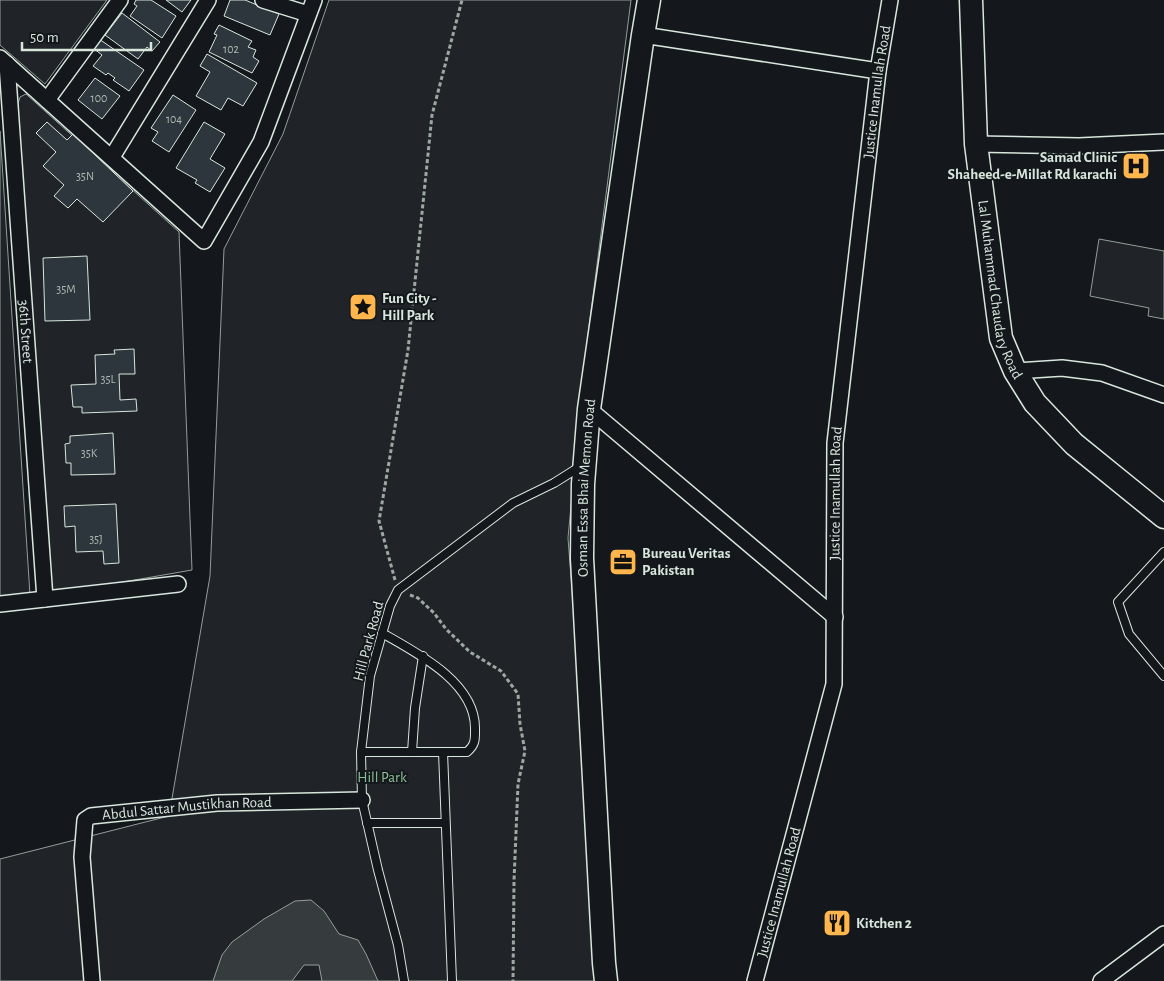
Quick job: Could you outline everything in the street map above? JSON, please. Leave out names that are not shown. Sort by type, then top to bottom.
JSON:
[{"type":"street","points":[[47,100],[120,0]]},
{"type":"street","points":[[112,157],[208,0]]},
{"type":"street","points":[[3,61],[204,241],[261,142],[311,7],[263,0]]},
{"type":"street","name":"Osman Essa Bhai Memon Road","points":[[606,981],[583,568],[585,464],[589,409],[649,0]]},
{"type":"street","name":"Justice Inamullah Road","points":[[755,981],[834,684],[835,443],[878,71],[890,0]]},
{"type":"street","name":"Lal Muhammad Chaudary Road","points":[[971,0],[976,144],[1001,338],[1015,371],[1035,403],[1074,444],[1164,517]]},
{"type":"street","points":[[643,35],[878,71]]},
{"type":"street","name":"36th Street","points":[[3,61],[45,599]]},
{"type":"street","points":[[976,144],[1079,146],[1164,142]]},
{"type":"street","points":[[1015,371],[1062,368],[1102,372],[1164,395]]},
{"type":"street","points":[[589,409],[835,617]]},
{"type":"street","points":[[0,604],[178,584]]},
{"type":"street","name":"Abdul Sattar Mustikhan Road","points":[[92,981],[82,857],[85,820],[91,816],[217,803],[362,800]]},
{"type":"street","points":[[1100,981],[1164,934]]},
{"type":"lane","name":"Hill Park Road","points":[[404,981],[398,946],[362,800],[361,752],[370,676],[390,606],[398,590],[513,503],[554,483],[585,464]]},
{"type":"lane","points":[[1164,552],[1118,602],[1129,634],[1164,676]]},
{"type":"lane","points":[[361,752],[467,752],[473,747],[475,722],[472,707],[463,693],[446,674],[423,656],[382,633]]},
{"type":"lane","points":[[412,752],[415,708],[423,656]]},
{"type":"lane","points":[[443,752],[444,823],[452,981]]},
{"type":"lane","points":[[367,824],[444,823]]},
{"type":"path","points":[[462,0],[432,115],[408,350],[379,521],[398,590],[418,598],[470,652],[501,671],[518,694],[520,724],[525,751],[518,784],[513,981]]},
{"type":"green space","points":[[0,0],[107,0],[45,84],[0,45]]},
{"type":"green space","name":"Hill Park","points":[[329,0],[631,0],[585,358],[568,538],[602,981],[0,981],[0,859],[169,816],[210,576],[224,249],[283,134]]},
{"type":"green space","points":[[26,94],[179,232],[192,570],[54,594],[49,589],[17,107],[20,97]]},
{"type":"green space","points":[[0,131],[30,595],[0,599]]},
{"type":"green space","points":[[1099,239],[1164,251],[1164,319],[1148,316],[1149,308],[1090,296]]},
{"type":"shaded area","points":[[311,900],[324,911],[339,934],[358,940],[378,981],[322,981],[319,965],[304,965],[292,981],[213,981],[222,955],[232,942],[264,919],[295,901]]},
{"type":"building","points":[[136,0],[151,0],[176,16],[162,38],[130,16],[137,6],[134,4]]},
{"type":"building","points":[[166,0],[191,0],[182,12]]},
{"type":"building","points":[[230,0],[245,0],[279,14],[270,35],[224,16]]},
{"type":"building","points":[[122,13],[160,42],[152,51],[147,47],[138,59],[105,35]]},
{"type":"building","points":[[219,25],[252,41],[248,47],[256,50],[253,57],[259,61],[252,73],[209,52],[217,35],[214,34]]},
{"type":"building","points":[[99,39],[144,70],[129,91],[113,80],[115,78],[108,73],[106,75],[93,66],[102,55],[93,48]]},
{"type":"building","points":[[207,54],[257,83],[243,106],[228,98],[221,110],[196,96],[210,72],[200,66]]},
{"type":"building","points":[[95,78],[120,96],[102,119],[78,100]]},
{"type":"building","points":[[173,95],[196,110],[169,152],[152,141],[158,132],[151,128]]},
{"type":"building","points":[[47,122],[67,140],[73,134],[133,191],[103,222],[77,199],[68,208],[54,196],[64,185],[43,166],[56,152],[36,133]]},
{"type":"building","points":[[204,122],[225,134],[210,159],[225,168],[210,192],[195,183],[197,180],[176,168]]},
{"type":"building","points":[[87,256],[90,320],[45,321],[43,258]]},
{"type":"building","points":[[134,349],[135,374],[119,374],[120,400],[136,399],[137,411],[82,413],[82,407],[73,407],[71,385],[96,384],[95,355],[115,354],[114,350]]},
{"type":"building","points":[[113,433],[115,474],[71,475],[71,463],[66,463],[65,444],[70,443],[70,436]]},
{"type":"building","points":[[116,504],[119,563],[104,564],[103,551],[76,552],[75,526],[65,527],[64,506]]},
{"type":"place","name":"Samad Clinic Shaheed-e-Millat Rd karachi","points":[[1136,166]]},
{"type":"place","name":"Fun City - Hill Park","points":[[363,307]]},
{"type":"place","name":"Bureau Veritas Pakistan","points":[[623,562]]},
{"type":"place","name":"Kitchen 2","points":[[837,923]]}]
